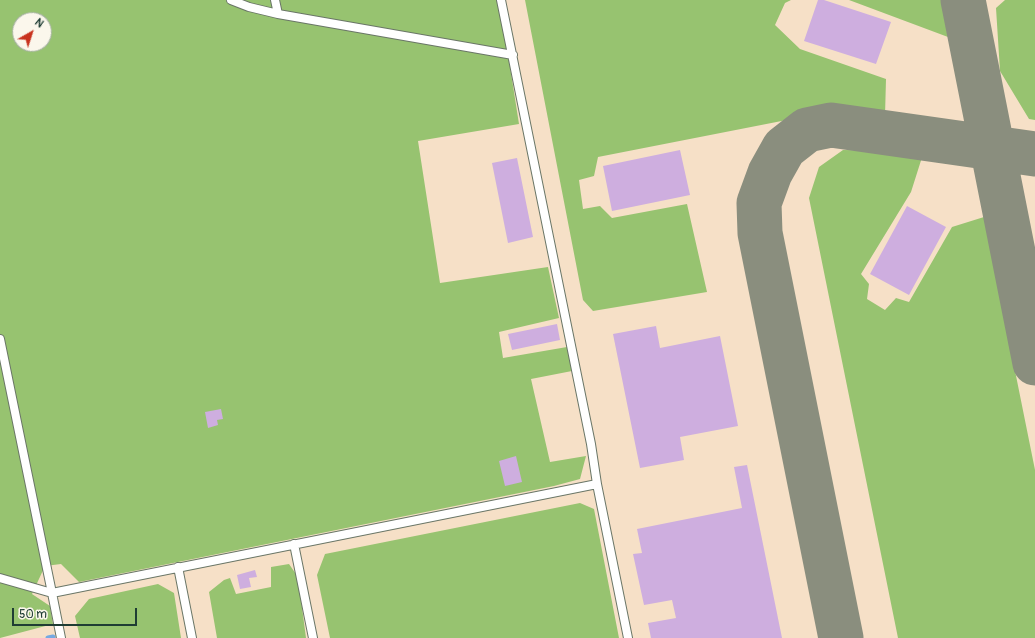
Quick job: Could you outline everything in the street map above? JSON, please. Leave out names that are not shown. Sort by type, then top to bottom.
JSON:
[{"type":"lane","points":[[231,0],[249,7],[278,14],[513,55]]},
{"type":"lane","points":[[275,0],[278,14]]},
{"type":"lane","points":[[501,0],[590,437],[597,484],[628,638]]},
{"type":"lane","points":[[0,340],[61,638]]},
{"type":"lane","points":[[0,578],[52,592],[597,484]]},
{"type":"lane","points":[[294,544],[313,638]]},
{"type":"lane","points":[[178,567],[192,638]]},
{"type":"green space","points":[[0,0],[497,0],[505,35],[519,124],[418,141],[440,283],[548,267],[559,318],[499,332],[503,358],[567,347],[572,371],[531,379],[550,462],[586,456],[580,479],[554,486],[79,582],[61,564],[45,566],[32,594],[50,606],[53,624],[0,638]]},
{"type":"green space","points":[[525,0],[791,0],[785,3],[775,25],[800,49],[886,79],[885,116],[802,117],[598,157],[594,176],[579,180],[583,209],[600,206],[612,218],[687,204],[707,292],[593,311],[583,300]]},
{"type":"green space","points":[[849,0],[941,0],[948,37]]},
{"type":"green space","points":[[1005,0],[1035,0],[1035,120],[1029,119],[1000,71],[996,8]]},
{"type":"green space","points":[[843,150],[924,151],[911,192],[861,274],[869,284],[867,299],[885,310],[896,298],[909,302],[952,227],[984,217],[1035,470],[1035,638],[898,638],[809,198],[819,167]]},
{"type":"green space","points":[[580,503],[594,509],[619,638],[330,638],[317,575],[325,554]]},
{"type":"green space","points":[[289,564],[298,577],[306,638],[217,638],[209,592],[224,580],[230,578],[236,594],[271,587],[271,567]]},
{"type":"green space","points":[[158,584],[174,593],[181,638],[80,638],[75,616],[89,599]]},
{"type":"building","points":[[818,0],[824,0],[891,22],[876,64],[804,41]]},
{"type":"building","points":[[680,150],[690,195],[612,211],[603,166]]},
{"type":"building","points":[[517,158],[533,237],[508,243],[492,163]]},
{"type":"building","points":[[907,206],[946,227],[909,295],[870,274]]},
{"type":"building","points":[[557,324],[560,340],[512,350],[508,334]]},
{"type":"building","points":[[656,326],[660,348],[720,336],[738,426],[680,437],[684,460],[640,468],[613,334]]},
{"type":"building","points":[[221,409],[223,419],[217,420],[218,425],[208,428],[205,412]]},
{"type":"building","points":[[516,456],[522,482],[505,486],[499,461]]},
{"type":"building","points":[[747,465],[782,638],[651,638],[648,623],[676,618],[672,600],[644,605],[633,554],[642,553],[637,529],[742,508],[734,467]]},
{"type":"building","points":[[255,570],[257,577],[249,578],[251,587],[240,589],[237,575]]},
{"type":"waterway","points":[[48,638],[53,637]]},
{"type":"taxiway","points":[[963,0],[1035,363]]},
{"type":"taxiway","points":[[841,638],[760,233],[759,203],[770,173],[784,148],[807,130],[831,125],[1035,154]]}]
